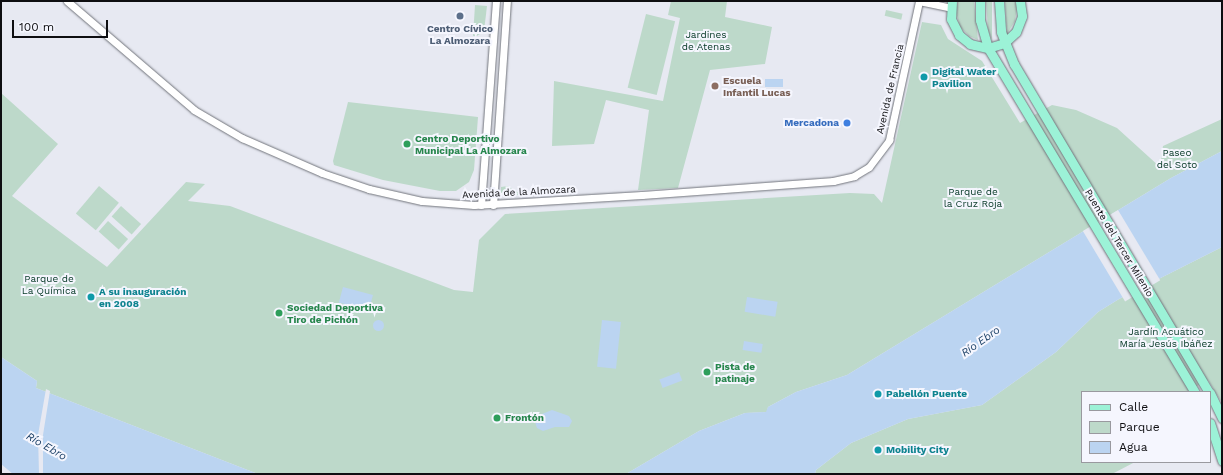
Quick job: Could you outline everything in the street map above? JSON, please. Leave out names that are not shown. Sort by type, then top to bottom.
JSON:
[{"type":"main road","name":"Puente del Tercer Milenio","points":[[980,1],[980,20],[988,48],[1193,389]]},
{"type":"main road","name":"Puente del Tercer Milenio","points":[[999,1],[999,25],[1004,43],[1038,105],[1209,391]]},
{"type":"main road","points":[[952,5],[952,23],[959,35],[970,44],[988,48],[1004,43],[1019,27],[1022,12],[1020,1]]},
{"type":"main road","name":"Puente del Tercer Milenio","points":[[1211,395],[1222,418]]},
{"type":"main road","points":[[1211,426],[1222,461]]},
{"type":"street","name":"Avenida de la Almozara","points":[[67,1],[194,110],[242,138],[322,173],[369,189],[435,203],[493,205],[833,181],[862,173]]},
{"type":"street","points":[[481,205],[496,1]]},
{"type":"street","points":[[493,205],[508,1]]},
{"type":"street","points":[[919,1],[952,5]]},
{"type":"street","name":"Avenida de Francia","points":[[862,173],[878,157],[892,130],[919,1]]},
{"type":"green space","name":"Jardines de Atenas","points":[[671,1],[727,1],[725,17],[772,27],[765,64],[710,70],[678,188],[638,190],[649,110],[606,100],[594,144],[552,146],[554,81],[663,101],[680,18],[668,15]]},
{"type":"green space","points":[[958,1],[974,1],[978,40],[969,36],[960,27],[956,12]]},
{"type":"green space","points":[[986,1],[992,1],[992,40],[988,30]]},
{"type":"green space","points":[[1005,1],[1015,1],[1017,7],[1015,21],[1007,34]]},
{"type":"green space","points":[[475,5],[487,6],[484,31],[477,36],[473,36]]},
{"type":"green space","points":[[886,10],[903,14],[901,20],[885,16]]},
{"type":"green space","points":[[646,14],[675,21],[657,95],[628,88]]},
{"type":"green space","points":[[922,22],[941,25],[948,39],[982,61],[1020,123],[1052,105],[1076,110],[1117,128],[1160,167],[1163,146],[1222,119],[1222,151],[1171,178],[847,375],[796,392],[768,407],[767,412],[745,413],[699,431],[626,474],[258,474],[36,388],[37,381],[1,357],[1,93],[58,144],[12,196],[107,267],[186,182],[205,184],[188,201],[230,206],[454,290],[473,292],[479,240],[505,214],[850,193],[874,194],[882,203]]},
{"type":"green space","name":"Centro Deportivo Municipal La Almozara","points":[[348,102],[478,117],[474,170],[469,182],[456,191],[440,191],[383,180],[334,165],[333,161]]},
{"type":"green space","points":[[99,186],[119,203],[96,230],[76,214]]},
{"type":"green space","points":[[508,186],[525,195],[501,195],[501,187]]},
{"type":"green space","points":[[121,206],[141,224],[132,234],[112,216]]},
{"type":"green space","points":[[108,221],[128,239],[119,249],[99,231]]},
{"type":"green space","name":"Jardín Acuático María Jesús Ibáñez","points":[[1222,247],[1222,403],[1208,380],[1188,391],[1081,391],[1081,463],[1133,463],[1112,474],[815,474],[816,470],[851,443],[908,419],[982,405],[1056,352],[1098,312],[1119,299]]},
{"type":"water","points":[[765,79],[783,79],[783,87],[765,87]]},
{"type":"water","name":"Río Ebro","points":[[1222,151],[1222,247],[1119,299],[1098,312],[1056,352],[982,405],[908,419],[851,443],[816,470],[815,474],[626,474],[699,431],[745,413],[766,412],[768,407],[796,392],[847,375],[1171,178]]},
{"type":"water","points":[[343,287],[373,295],[369,310],[339,302]]},
{"type":"water","points":[[747,297],[778,302],[775,317],[745,312]]},
{"type":"water","points":[[378,319],[382,321],[384,325],[382,329],[378,331],[374,329],[372,325],[374,321]]},
{"type":"water","points":[[602,320],[621,322],[616,369],[597,367]]},
{"type":"water","points":[[744,341],[763,344],[761,353],[743,350]]},
{"type":"water","name":"Río Ebro","points":[[1,357],[37,381],[36,388],[258,474],[13,474],[1,464]]},
{"type":"water","points":[[679,372],[682,380],[663,388],[659,380]]},
{"type":"water","points":[[552,410],[569,416],[572,421],[569,427],[555,427],[543,431],[537,428],[535,422],[537,416]]},
{"type":"pier","points":[[1118,210],[1160,280],[1125,301],[1083,231]]},
{"type":"pier","points":[[46,389],[50,391],[43,435],[43,474],[39,474],[38,435]]},
{"type":"place","name":"Centro Cívico La Almozara","points":[[460,16]]},
{"type":"place","name":"Digital Water Pavilion","points":[[924,77]]},
{"type":"place","name":"Escuela Infantil Lucas","points":[[715,86]]},
{"type":"place","name":"Mercadona","points":[[847,123]]},
{"type":"place","name":"Centro Deportivo Municipal La Almozara","points":[[407,144]]},
{"type":"place","name":"A su inauguración en 2008","points":[[91,297]]},
{"type":"place","name":"Sociedad Deportiva Tiro de Pichón","points":[[279,313]]},
{"type":"place","name":"Pista de patinaje","points":[[707,372]]},
{"type":"place","name":"Pabellón Puente","points":[[878,394]]},
{"type":"place","name":"Frontón","points":[[497,418]]},
{"type":"place","name":"Mobility City","points":[[878,450]]},
{"type":"park label","name":"Paseo del Soto","points":[[1177,158]]},
{"type":"park label","name":"Parque de la Cruz Roja","points":[[973,196]]},
{"type":"park label","name":"Parque de La Química","points":[[49,284]]}]
